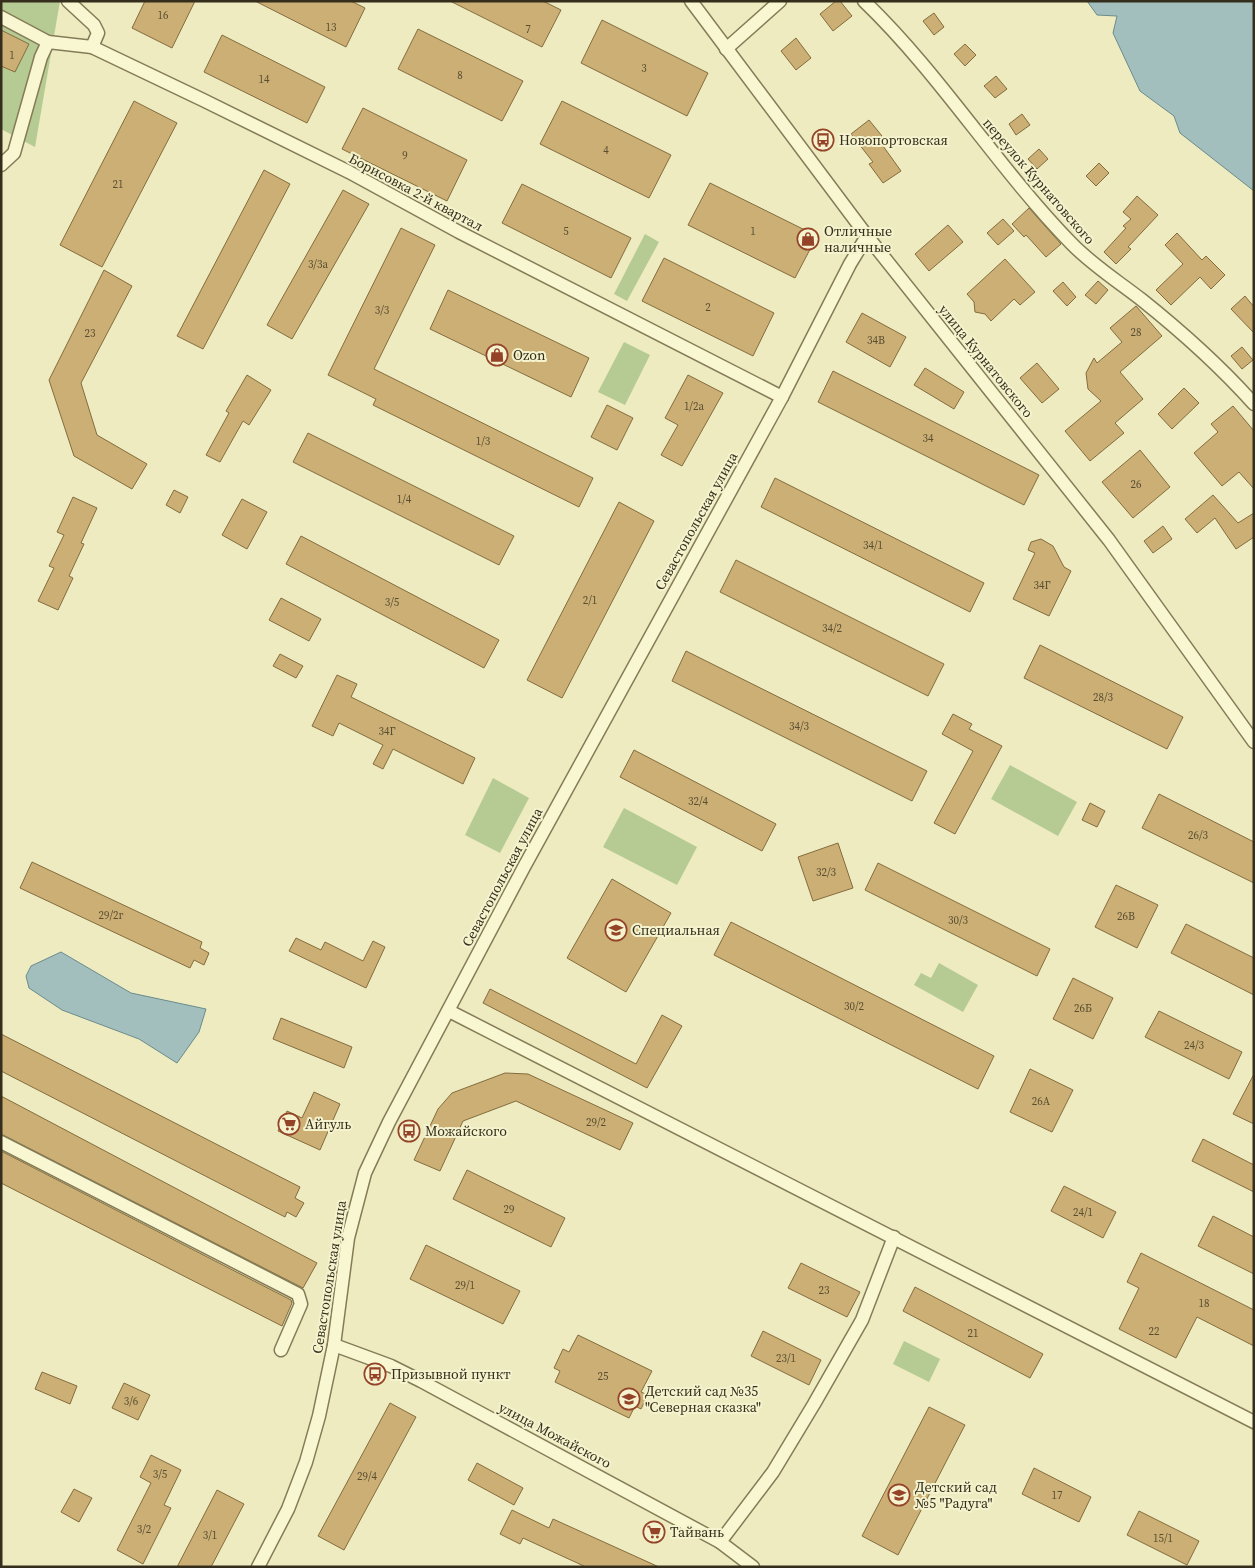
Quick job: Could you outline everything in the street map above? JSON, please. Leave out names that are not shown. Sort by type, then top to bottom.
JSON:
[{"type":"street","points":[[68,1],[94,25],[98,33],[92,47]]},
{"type":"street","name":"улица Курнатовского","points":[[691,1],[867,236],[1109,540],[1254,742]]},
{"type":"street","points":[[726,49],[780,1]]},
{"type":"street","name":"переулок Курнатовского","points":[[864,1],[912,51],[945,90],[988,148],[1070,242],[1196,347],[1254,404]]},
{"type":"street","name":"Борисовка 2-й квартал","points":[[1,17],[48,42],[92,47],[349,172],[459,232],[782,397]]},
{"type":"street","points":[[1,165],[14,153],[41,57],[48,42]]},
{"type":"street","name":"Севастопольская улица","points":[[258,1567],[288,1508],[306,1462],[319,1416],[334,1345],[348,1238],[365,1173],[389,1122],[524,867],[782,397],[850,264],[867,236]]},
{"type":"street","points":[[449,1011],[1254,1422]]},
{"type":"street","points":[[1,1142],[298,1294],[301,1304],[281,1350]]},
{"type":"street","points":[[720,1542],[773,1472],[862,1320],[894,1237]]},
{"type":"street","name":"улица Можайского","points":[[334,1345],[391,1366],[422,1381],[720,1542],[745,1565]]},
{"type":"green space","points":[[1,1],[60,1],[35,147],[1,129]]},
{"type":"green space","points":[[645,234],[659,242],[627,301],[614,294]]},
{"type":"green space","points":[[624,342],[650,355],[625,405],[598,392]]},
{"type":"green space","points":[[1010,765],[1077,802],[1058,836],[991,799]]},
{"type":"green space","points":[[493,778],[529,798],[500,853],[465,835]]},
{"type":"green space","points":[[624,808],[697,847],[677,885],[603,847]]},
{"type":"green space","points":[[939,963],[978,985],[963,1012],[914,985],[921,973],[931,978]]},
{"type":"green space","points":[[904,1341],[940,1359],[929,1382],[893,1364]]},
{"type":"water","points":[[1087,1],[1254,1],[1254,191],[1180,133],[1174,116],[1140,91],[1113,33],[1117,16],[1097,15]]},
{"type":"water","points":[[61,952],[131,993],[206,1009],[199,1032],[177,1063],[139,1039],[62,1010],[29,988],[26,976],[31,966]]},
{"type":"building","points":[[145,1],[195,1],[172,48],[132,28]]},
{"type":"building","points":[[255,1],[351,1],[365,8],[346,47]]},
{"type":"building","points":[[450,1],[543,1],[561,10],[542,47]]},
{"type":"building","points":[[836,1],[840,1],[852,16],[833,31],[820,14]]},
{"type":"building","points":[[934,13],[944,27],[934,35],[923,21]]},
{"type":"building","points":[[602,20],[708,73],[687,116],[581,63]]},
{"type":"building","points":[[418,29],[523,81],[502,121],[398,69]]},
{"type":"building","points":[[1,30],[29,44],[15,72],[1,66]]},
{"type":"building","points":[[222,35],[325,87],[307,123],[204,72]]},
{"type":"building","points":[[796,38],[811,58],[796,70],[781,51]]},
{"type":"building","points":[[965,44],[976,55],[965,66],[954,54]]},
{"type":"building","points":[[996,76],[1007,89],[995,98],[984,86]]},
{"type":"building","points":[[134,101],[177,123],[102,267],[60,245]]},
{"type":"building","points":[[562,101],[671,155],[649,198],[540,144]]},
{"type":"building","points":[[363,108],[467,160],[447,201],[342,149]]},
{"type":"building","points":[[1022,114],[1030,125],[1016,135],[1009,124]]},
{"type":"building","points":[[869,120],[882,136],[878,139],[901,171],[883,183],[869,164],[873,162],[851,134]]},
{"type":"building","points":[[1039,149],[1048,159],[1037,169],[1028,159]]},
{"type":"building","points":[[1099,163],[1109,173],[1096,186],[1086,176]]},
{"type":"building","points":[[264,170],[290,184],[203,349],[177,336]]},
{"type":"building","points":[[710,183],[817,236],[795,278],[688,225]]},
{"type":"building","points":[[522,184],[631,238],[611,278],[502,223]]},
{"type":"building","points":[[343,190],[369,204],[292,339],[267,325]]},
{"type":"building","points":[[1137,196],[1158,215],[1128,247],[1131,249],[1116,264],[1104,252],[1126,228],[1123,226],[1131,219],[1123,212]]},
{"type":"building","points":[[1029,208],[1061,244],[1046,257],[1026,235],[1024,237],[1012,224]]},
{"type":"building","points":[[1003,219],[1014,231],[998,245],[987,233]]},
{"type":"building","points":[[948,225],[963,242],[929,271],[915,254]]},
{"type":"building","points":[[401,228],[435,245],[374,369],[593,478],[579,507],[373,405],[376,399],[328,375]]},
{"type":"building","points":[[1177,233],[1202,260],[1206,256],[1225,275],[1211,289],[1200,277],[1171,305],[1156,290],[1183,264],[1165,245]]},
{"type":"building","points":[[664,258],[774,313],[753,356],[642,301]]},
{"type":"building","points":[[1005,259],[1035,292],[1020,305],[1014,299],[991,321],[985,314],[975,312],[974,302],[967,294]]},
{"type":"building","points":[[104,270],[132,286],[81,383],[97,435],[147,464],[132,489],[74,456],[49,380]]},
{"type":"building","points":[[1098,281],[1108,290],[1096,304],[1085,295]]},
{"type":"building","points":[[1063,282],[1076,297],[1067,306],[1053,291]]},
{"type":"building","points":[[448,290],[589,358],[571,397],[430,329]]},
{"type":"building","points":[[1245,296],[1254,307],[1254,333],[1231,309]]},
{"type":"building","points":[[1136,306],[1162,336],[1120,372],[1143,399],[1115,423],[1124,433],[1090,461],[1065,431],[1101,401],[1088,389],[1086,373],[1094,358],[1097,363],[1122,342],[1110,328]]},
{"type":"building","points":[[862,313],[906,337],[890,367],[846,342]]},
{"type":"building","points":[[1242,347],[1253,360],[1242,369],[1231,356]]},
{"type":"building","points":[[1037,363],[1059,389],[1042,403],[1020,378]]},
{"type":"building","points":[[925,368],[964,392],[954,409],[914,385]]},
{"type":"building","points":[[833,371],[1039,475],[1024,505],[818,402]]},
{"type":"building","points":[[247,375],[271,390],[249,425],[243,421],[220,462],[206,455],[229,413],[226,411]]},
{"type":"building","points":[[688,375],[723,393],[682,466],[661,455],[678,425],[665,418]]},
{"type":"building","points":[[1184,388],[1199,403],[1172,429],[1158,414]]},
{"type":"building","points":[[607,405],[633,418],[617,450],[591,437]]},
{"type":"building","points":[[1233,406],[1254,431],[1254,489],[1239,472],[1222,486],[1194,453],[1218,432],[1211,424]]},
{"type":"building","points":[[308,433],[514,536],[499,565],[293,462]]},
{"type":"building","points":[[1140,450],[1170,487],[1133,518],[1102,482]]},
{"type":"building","points":[[775,478],[984,583],[970,612],[761,507]]},
{"type":"building","points":[[174,490],[188,497],[180,513],[166,505]]},
{"type":"building","points":[[1213,495],[1238,523],[1254,513],[1254,537],[1236,549],[1215,518],[1197,533],[1185,519]]},
{"type":"building","points":[[73,497],[97,508],[81,543],[84,544],[69,576],[73,578],[58,610],[38,601],[54,568],[49,566],[64,535],[57,532]]},
{"type":"building","points":[[242,499],[267,512],[247,549],[222,535]]},
{"type":"building","points":[[619,502],[654,521],[562,698],[527,680]]},
{"type":"building","points":[[1163,526],[1172,539],[1153,553],[1144,541]]},
{"type":"building","points":[[301,536],[499,640],[484,668],[286,564]]},
{"type":"building","points":[[1041,539],[1053,546],[1064,567],[1071,571],[1049,616],[1013,599],[1035,553],[1028,550],[1031,542]]},
{"type":"building","points":[[736,560],[944,664],[928,696],[720,592]]},
{"type":"building","points":[[281,598],[321,619],[309,641],[269,620]]},
{"type":"building","points":[[1040,645],[1183,717],[1167,749],[1024,678]]},
{"type":"building","points":[[686,651],[927,771],[912,801],[672,681]]},
{"type":"building","points":[[280,654],[303,666],[296,678],[273,666]]},
{"type":"building","points":[[337,675],[357,684],[351,697],[475,758],[463,784],[393,749],[383,769],[373,764],[383,745],[339,723],[333,736],[312,726]]},
{"type":"building","points":[[953,714],[972,724],[969,729],[1002,746],[955,834],[934,823],[973,751],[942,734]]},
{"type":"building","points":[[634,750],[776,824],[762,851],[620,777]]},
{"type":"building","points":[[1159,794],[1254,842],[1254,883],[1142,828]]},
{"type":"building","points":[[1090,803],[1105,811],[1097,827],[1082,820]]},
{"type":"building","points":[[838,843],[853,888],[813,901],[798,857]]},
{"type":"building","points":[[32,862],[202,942],[200,948],[209,953],[204,965],[194,960],[190,968],[20,888]]},
{"type":"building","points":[[878,863],[1050,949],[1037,976],[865,890]]},
{"type":"building","points":[[612,879],[671,913],[626,992],[567,958]]},
{"type":"building","points":[[1116,885],[1158,905],[1137,948],[1095,927]]},
{"type":"building","points":[[731,922],[994,1056],[978,1089],[714,955]]},
{"type":"building","points":[[1186,924],[1254,958],[1254,995],[1171,953]]},
{"type":"building","points":[[296,938],[321,950],[325,942],[363,961],[373,941],[385,947],[366,988],[289,951]]},
{"type":"building","points":[[1073,978],[1113,998],[1093,1039],[1053,1019]]},
{"type":"building","points":[[490,989],[636,1064],[662,1015],[682,1026],[647,1088],[483,1003]]},
{"type":"building","points":[[1159,1011],[1242,1052],[1229,1079],[1145,1037]]},
{"type":"building","points":[[281,1018],[352,1047],[344,1068],[273,1039]]},
{"type":"building","points":[[1,1034],[300,1187],[295,1198],[304,1203],[296,1217],[287,1212],[285,1217],[1,1071]]},
{"type":"building","points":[[1030,1069],[1073,1090],[1052,1132],[1010,1112]]},
{"type":"building","points":[[505,1073],[528,1074],[633,1123],[620,1150],[516,1101],[463,1121],[440,1171],[414,1160],[438,1109],[452,1093]]},
{"type":"building","points":[[1254,1074],[1254,1124],[1233,1114]]},
{"type":"building","points":[[314,1092],[340,1104],[320,1150],[278,1131],[287,1111],[302,1118]]},
{"type":"building","points":[[1,1096],[317,1263],[303,1288],[1,1134]]},
{"type":"building","points":[[1203,1139],[1254,1165],[1254,1192],[1192,1161]]},
{"type":"building","points":[[1,1151],[291,1300],[292,1303],[282,1326],[1,1183]]},
{"type":"building","points":[[467,1170],[565,1218],[551,1247],[453,1199]]},
{"type":"building","points":[[1064,1186],[1116,1212],[1103,1238],[1051,1211]]},
{"type":"building","points":[[1213,1216],[1254,1237],[1254,1274],[1198,1246]]},
{"type":"building","points":[[426,1245],[520,1291],[503,1324],[410,1279]]},
{"type":"building","points":[[1141,1253],[1254,1310],[1254,1346],[1197,1317],[1176,1358],[1119,1329],[1139,1288],[1127,1282]]},
{"type":"building","points":[[801,1263],[860,1292],[847,1317],[788,1288]]},
{"type":"building","points":[[915,1287],[1043,1354],[1030,1378],[903,1311]]},
{"type":"building","points":[[763,1331],[821,1360],[809,1385],[751,1356]]},
{"type":"building","points":[[578,1335],[652,1371],[641,1392],[648,1395],[641,1409],[635,1406],[629,1418],[555,1382],[560,1371],[554,1368],[563,1349],[569,1352]]},
{"type":"building","points":[[42,1372],[77,1386],[70,1404],[35,1389]]},
{"type":"building","points":[[124,1383],[150,1395],[138,1420],[112,1408]]},
{"type":"building","points":[[390,1403],[416,1417],[344,1550],[318,1536]]},
{"type":"building","points":[[929,1407],[965,1425],[898,1555],[862,1536]]},
{"type":"building","points":[[151,1455],[181,1470],[164,1505],[171,1508],[143,1564],[117,1550],[151,1483],[140,1477]]},
{"type":"building","points":[[477,1463],[523,1488],[514,1505],[468,1480]]},
{"type":"building","points":[[1034,1468],[1091,1497],[1079,1522],[1022,1494]]},
{"type":"building","points":[[74,1489],[92,1498],[79,1522],[61,1512]]},
{"type":"building","points":[[217,1490],[244,1504],[211,1567],[177,1567]]},
{"type":"building","points":[[512,1510],[549,1528],[553,1519],[659,1567],[586,1567],[523,1538],[520,1544],[500,1534]]},
{"type":"building","points":[[1139,1511],[1199,1541],[1187,1565],[1127,1535]]},
{"type":"place","name":"Новопортовская","points":[[823,140]]},
{"type":"place","name":"Отличные наличные","points":[[808,239]]},
{"type":"place","name":"Ozon","points":[[497,355]]},
{"type":"place","name":"Специальная","points":[[616,930]]},
{"type":"place","name":"Айгуль","points":[[289,1124]]},
{"type":"place","name":"Можайского","points":[[409,1131]]},
{"type":"place","name":"Призывной пункт","points":[[375,1374]]},
{"type":"place","name":"Детский сад №35 \"Северная сказка\"","points":[[629,1399]]},
{"type":"place","name":"Детский сад №5 \"Радуга\"","points":[[899,1495]]},
{"type":"place","name":"Тайвань","points":[[654,1532]]}]
